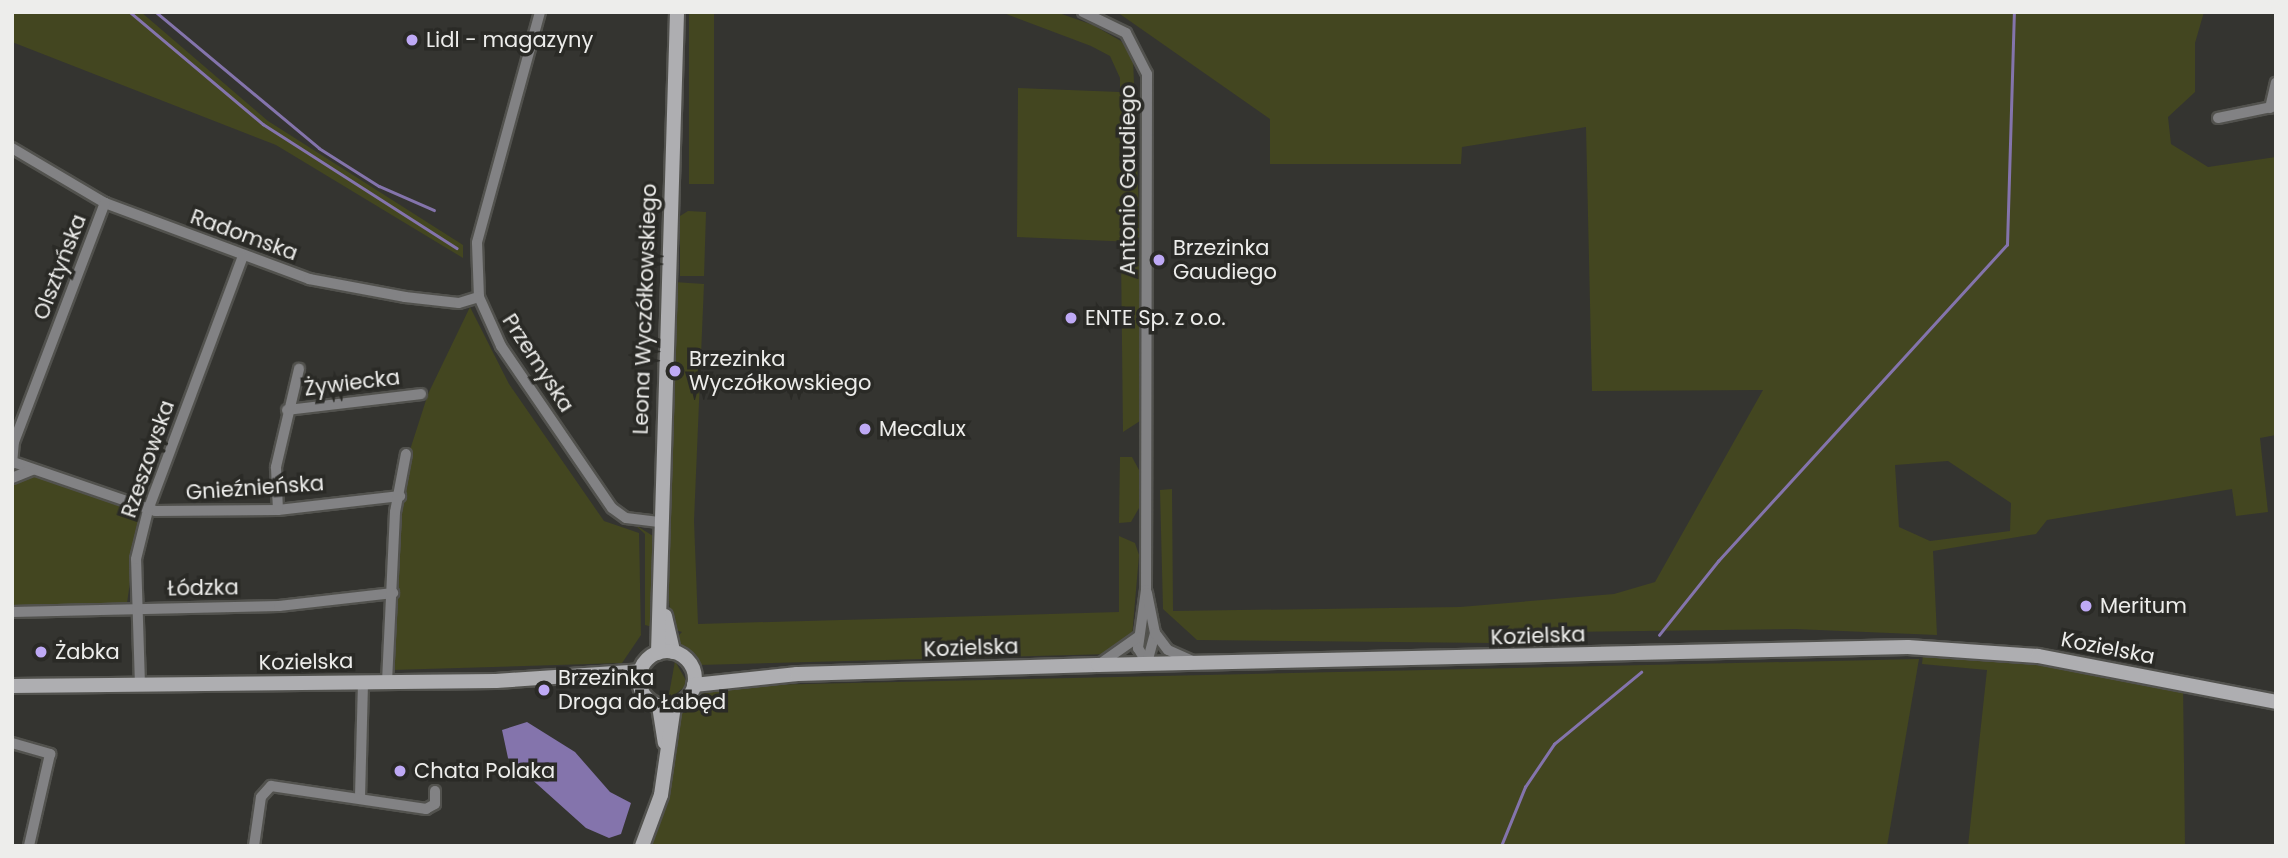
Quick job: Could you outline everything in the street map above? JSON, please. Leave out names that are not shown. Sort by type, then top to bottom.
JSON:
[{"type":"street","name":"Przemyska","points":[[540,12],[477,243],[479,297],[501,346],[612,508],[628,519],[659,522]]},
{"type":"street","name":"Leona Wyczółkowskiego","points":[[666,653],[659,522],[677,12]]},
{"type":"street","name":"Antonio Gaudiego","points":[[1083,12],[1134,42],[1149,88],[1146,590],[1138,637],[1147,663]]},
{"type":"street","points":[[2218,118],[2273,107],[2276,83]]},
{"type":"street","name":"Radomska","points":[[12,148],[106,203],[243,256],[358,291],[459,303],[479,297]]},
{"type":"street","name":"Olsztyńska","points":[[13,463],[13,441],[106,203]]},
{"type":"street","name":"Rzeszowska","points":[[140,685],[136,559],[148,510],[243,256]]},
{"type":"street","name":"Żywiecka","points":[[278,510],[276,467],[287,410],[299,369]]},
{"type":"street","name":"Żywiecka","points":[[287,410],[421,394]]},
{"type":"street","points":[[387,682],[400,496],[406,454]]},
{"type":"street","name":"Gnieźnieńska","points":[[13,463],[148,510],[278,510],[400,496]]},
{"type":"street","points":[[12,478],[35,470]]},
{"type":"street","name":"Antonio Gaudiego","points":[[1146,590],[1155,633],[1147,663]]},
{"type":"street","name":"Łódzka","points":[[12,612],[279,606],[393,593]]},
{"type":"street","points":[[1155,633],[1168,650],[1195,662]]},
{"type":"street","points":[[1098,664],[1138,637]]},
{"type":"street","name":"Kozielska","points":[[694,678],[1098,664],[1963,649],[2038,656],[2276,702]]},
{"type":"street","points":[[642,846],[661,795],[667,748],[666,706],[640,678],[666,653],[694,678],[666,706]]},
{"type":"street","name":"Kozielska","points":[[12,686],[640,678]]},
{"type":"street","points":[[360,797],[363,682]]},
{"type":"street","points":[[12,743],[50,754],[29,846]]},
{"type":"street","points":[[254,846],[261,797],[271,786],[360,797],[426,809],[435,804],[435,791]]},
{"type":"green space","points":[[12,12],[141,12],[268,121],[463,245],[463,258],[276,145],[12,42]]},
{"type":"green space","points":[[689,12],[714,12],[714,184],[689,184]]},
{"type":"green space","points":[[1001,12],[1056,12],[1093,25],[1121,41],[1133,58],[1140,237],[1134,242],[1017,237],[1018,88],[1120,92],[1120,78],[1110,56],[1091,46]]},
{"type":"green space","points":[[1117,12],[2204,12],[2195,43],[2195,92],[2168,117],[2171,144],[2208,167],[2276,157],[2276,435],[2260,438],[2268,512],[2236,516],[2232,489],[2047,520],[2036,534],[1933,551],[1937,635],[1795,629],[1493,633],[1494,643],[1197,640],[1163,609],[1160,490],[1172,489],[1173,611],[1460,607],[1614,594],[1655,582],[1763,390],[1592,391],[1586,127],[1462,147],[1461,164],[1270,164],[1270,119]],"holes":[[[1948,461],[2011,503],[2010,531],[1930,541],[1899,527],[1895,465]]]},
{"type":"green space","points":[[688,211],[706,212],[704,276],[680,276],[680,216]]},
{"type":"green space","points":[[1121,252],[1140,257],[1140,421],[1123,432]]},
{"type":"green space","points":[[674,282],[704,284],[694,521],[698,624],[1119,612],[1119,536],[1135,543],[1139,555],[1132,637],[1111,654],[698,665],[675,639],[682,632],[672,629],[667,580]]},
{"type":"green space","points":[[470,307],[509,384],[604,521],[639,533],[641,635],[622,663],[391,670],[398,515],[409,453],[428,394]]},
{"type":"green space","points":[[1120,457],[1132,457],[1139,470],[1139,508],[1131,522],[1119,523]]},
{"type":"green space","points":[[34,474],[140,513],[127,603],[12,608],[12,485]]},
{"type":"green space","points":[[634,524],[653,536],[656,628],[645,625],[645,534]]},
{"type":"green space","points":[[1990,651],[2183,684],[2185,846],[1968,846],[1987,670],[1922,664],[1923,654]]},
{"type":"green space","points":[[1919,659],[1887,846],[648,846],[679,712],[712,686]]},
{"type":"green space","points":[[675,661],[688,684],[668,700]]},
{"type":"shaded area","points":[[527,722],[575,752],[610,792],[631,803],[621,834],[609,838],[586,828],[508,758],[502,730]]},
{"type":"waterway","points":[[130,12],[263,124],[457,248]]},
{"type":"waterway","points":[[156,12],[319,148],[379,186],[434,210]]},
{"type":"waterway","points":[[1659,635],[1718,561],[2007,245],[2014,12]]},
{"type":"waterway","points":[[1501,846],[1525,787],[1554,744],[1641,672]]},
{"type":"place","name":"Lidl - magazyny","points":[[412,40]]},
{"type":"place","name":"Brzezinka Gaudiego","points":[[1159,260]]},
{"type":"place","name":"ENTE Sp. z o.o.","points":[[1071,318]]},
{"type":"place","name":"Brzezinka Wyczółkowskiego","points":[[675,371]]},
{"type":"place","name":"Mecalux","points":[[865,429]]},
{"type":"place","name":"Meritum","points":[[2086,606]]},
{"type":"place","name":"Żabka","points":[[41,652]]},
{"type":"place","name":"Brzezinka Droga do Łabęd","points":[[544,690]]},
{"type":"place","name":"Chata Polaka","points":[[400,771]]}]
